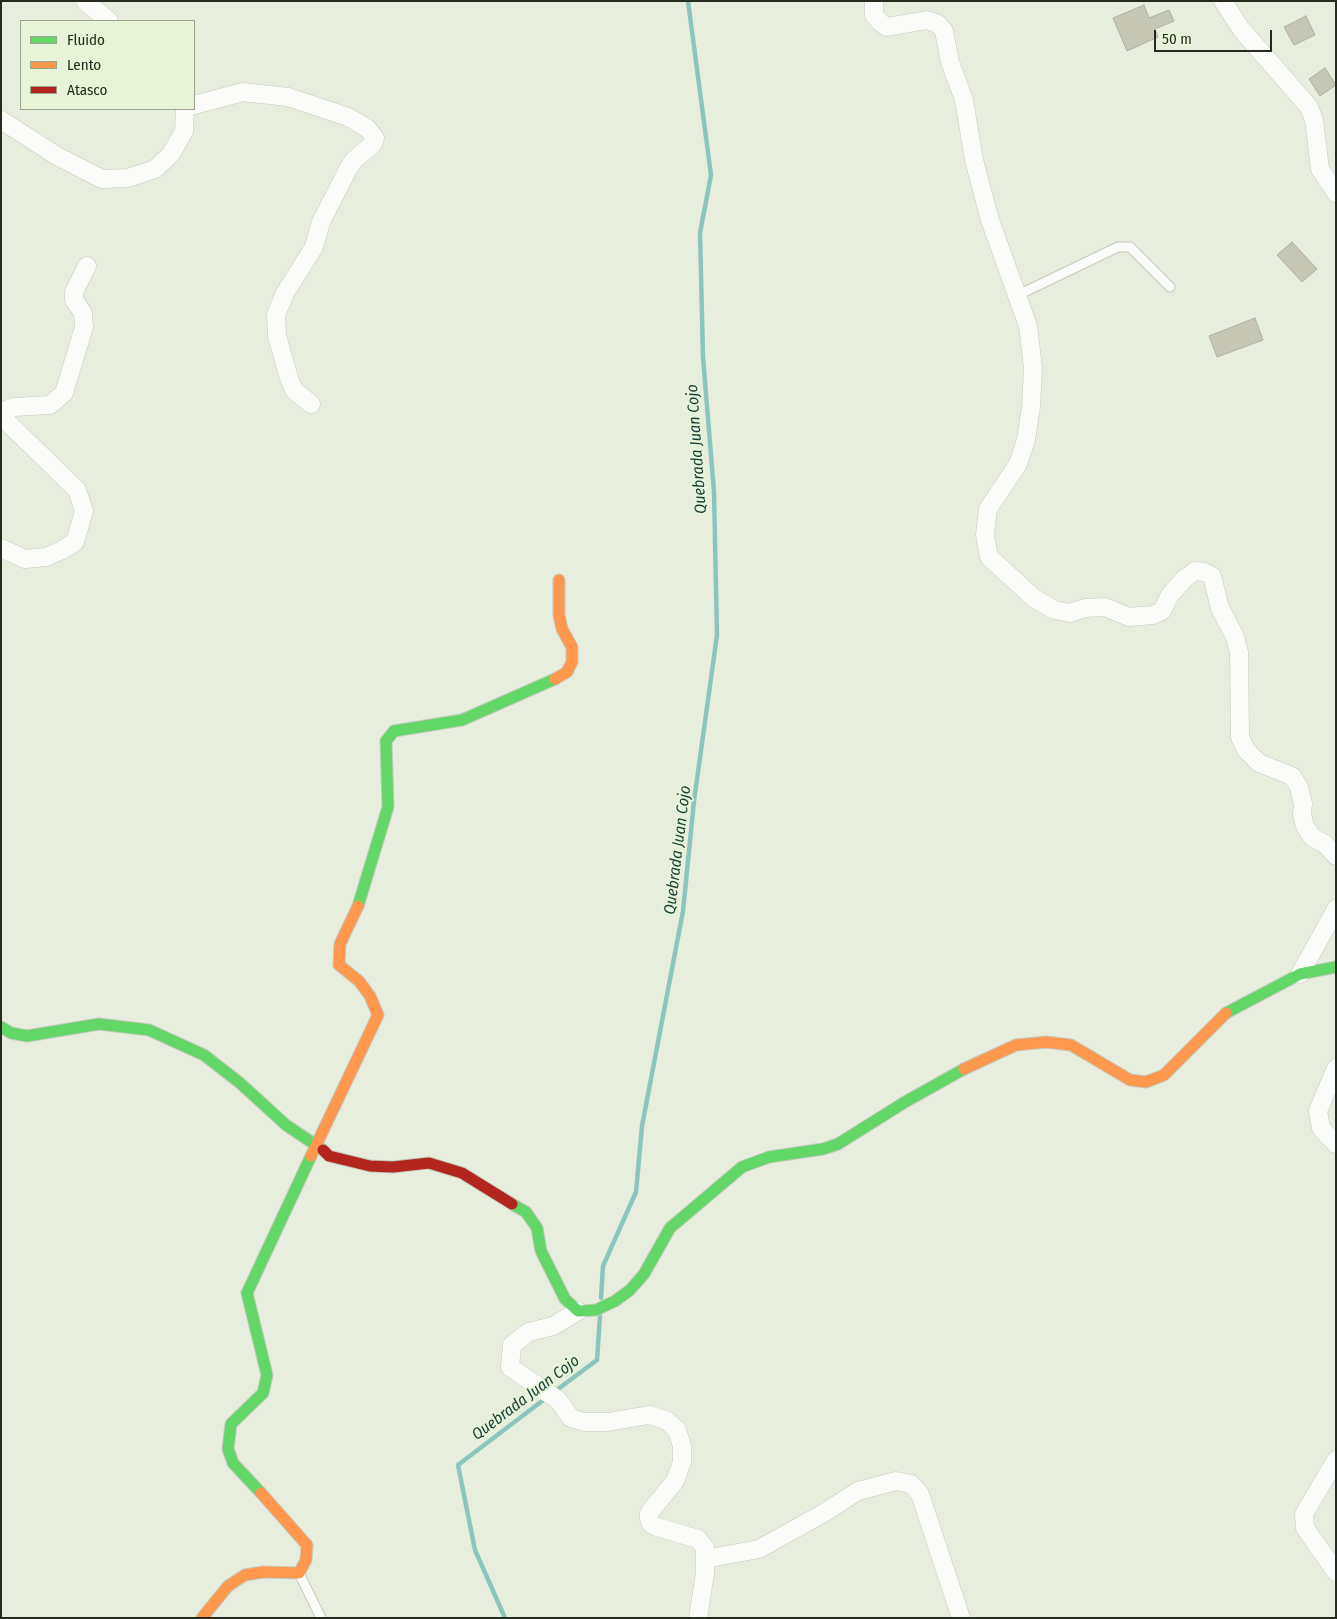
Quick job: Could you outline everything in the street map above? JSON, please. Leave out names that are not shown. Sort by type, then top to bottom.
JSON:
[{"type":"street","points":[[85,1],[108,20]]},
{"type":"street","points":[[874,1],[874,15],[881,24],[887,27],[927,20],[938,24],[944,32],[950,62],[964,100],[974,160],[985,203],[1028,326],[1033,368],[1031,407],[1026,440],[1018,464],[988,509],[985,535],[989,557],[1035,599],[1055,610],[1070,613],[1086,608],[1105,607],[1129,616],[1153,616],[1162,611],[1170,595],[1184,579],[1195,571],[1204,572],[1212,576],[1220,608],[1235,638],[1239,652],[1240,737],[1246,750],[1259,763],[1292,776],[1299,787],[1305,826],[1312,837],[1325,844],[1336,856]]},
{"type":"street","points":[[1223,1],[1241,29],[1309,107],[1314,120],[1320,169],[1336,193]]},
{"type":"street","points":[[195,105],[242,92],[288,97],[348,116],[367,128],[375,138],[373,144],[354,160],[348,169],[321,222],[314,247],[285,293],[276,315],[277,336],[289,378],[294,390],[310,404]]},
{"type":"street","points":[[1,120],[57,156],[102,179],[128,178],[155,169],[171,154],[184,131],[185,110]]},
{"type":"street","points":[[1,412],[14,407],[50,405],[64,393],[84,328],[83,313],[74,300],[74,292],[87,266]]},
{"type":"street","points":[[1,416],[77,490],[84,510],[75,542],[62,550],[46,557],[25,559],[1,548]]},
{"type":"street","points":[[202,1618],[228,1586],[245,1575],[263,1572],[299,1572],[306,1560],[307,1545],[233,1463],[228,1449],[231,1424],[264,1393],[267,1375],[250,1314],[247,1293],[378,1015],[364,988],[339,964],[340,944],[356,912],[388,807],[386,741],[394,731],[462,720],[546,684],[567,672],[572,662],[572,647],[562,629],[559,616],[559,580]]},
{"type":"street","points":[[1300,974],[1336,910]]},
{"type":"street","points":[[698,1618],[706,1548],[698,1539],[651,1524],[649,1518],[649,1513],[675,1481],[682,1462],[682,1446],[677,1430],[666,1420],[649,1415],[608,1422],[584,1422],[571,1418],[558,1400],[510,1367],[512,1345],[529,1332],[553,1326],[578,1311],[596,1310],[615,1301],[630,1290],[644,1274],[670,1228],[742,1167],[769,1157],[823,1149],[838,1144],[905,1102],[962,1070],[1016,1045],[1046,1042],[1071,1045],[1130,1080],[1146,1082],[1164,1075],[1228,1011],[1300,974],[1336,967]]},
{"type":"street","points":[[1,1027],[10,1033],[27,1036],[99,1024],[122,1025],[149,1030],[204,1055],[240,1083],[286,1124],[318,1145],[329,1156],[370,1166],[392,1167],[429,1163],[462,1173],[498,1197],[526,1212],[537,1228],[541,1251],[565,1299],[578,1311]]},
{"type":"street","points":[[1336,1068],[1318,1111],[1321,1128],[1336,1144]]},
{"type":"street","points":[[1336,1460],[1304,1514],[1305,1528],[1336,1572]]},
{"type":"street","points":[[705,1559],[759,1549],[822,1514],[858,1491],[896,1481],[911,1484],[920,1494],[961,1618]]},
{"type":"lane","points":[[1016,296],[1118,247],[1130,247],[1170,287]]},
{"type":"lane","points":[[299,1572],[321,1618]]},
{"type":"building","points":[[1144,5],[1149,18],[1169,10],[1174,21],[1155,29],[1158,37],[1127,51],[1113,18]]},
{"type":"building","points":[[1306,16],[1315,35],[1294,45],[1284,27]]},
{"type":"building","points":[[1325,68],[1336,85],[1320,96],[1309,79]]},
{"type":"building","points":[[1292,242],[1317,269],[1302,282],[1277,255]]},
{"type":"building","points":[[1255,318],[1263,340],[1217,357],[1209,336]]},
{"type":"waterway","name":"Quebrada Juan Cojo","points":[[601,1298],[603,1266],[636,1192],[642,1126],[683,911],[694,801],[717,635],[714,492],[703,357],[700,233],[711,175],[688,1]]},
{"type":"waterway","name":"Quebrada Juan Cojo","points":[[554,1392],[597,1360],[600,1316]]},
{"type":"waterway","name":"Quebrada Juan Cojo","points":[[505,1618],[475,1550],[458,1465],[546,1398]]},
{"type":"traffic: fast","points":[[358,906],[388,807],[386,741],[394,731],[462,720],[555,679]]},
{"type":"traffic: fast","points":[[1226,1013],[1300,974],[1336,967]]},
{"type":"traffic: fast","points":[[1,1027],[11,1033],[27,1036],[99,1024],[149,1030],[204,1055],[240,1083],[286,1125],[323,1150]]},
{"type":"traffic: fast","points":[[512,1204],[526,1212],[537,1228],[541,1251],[565,1299],[578,1311],[596,1310],[615,1301],[630,1290],[644,1274],[670,1228],[742,1167],[769,1157],[823,1149],[838,1144],[905,1102],[964,1069]]},
{"type":"traffic: fast","points":[[261,1493],[233,1463],[228,1449],[231,1424],[263,1393],[267,1375],[247,1293],[311,1156]]},
{"type":"traffic: slow","points":[[555,679],[567,672],[572,662],[572,647],[562,629],[559,615],[559,580]]},
{"type":"traffic: slow","points":[[311,1156],[378,1015],[370,996],[359,981],[339,965],[340,944],[358,906]]},
{"type":"traffic: slow","points":[[964,1069],[1016,1045],[1046,1042],[1071,1045],[1130,1080],[1146,1082],[1164,1075],[1226,1013]]},
{"type":"traffic: slow","points":[[202,1618],[228,1586],[245,1575],[263,1572],[299,1573],[306,1560],[307,1545],[261,1493]]},
{"type":"traffic: jam","points":[[323,1150],[329,1156],[370,1166],[393,1167],[429,1163],[462,1173],[512,1204]]}]
